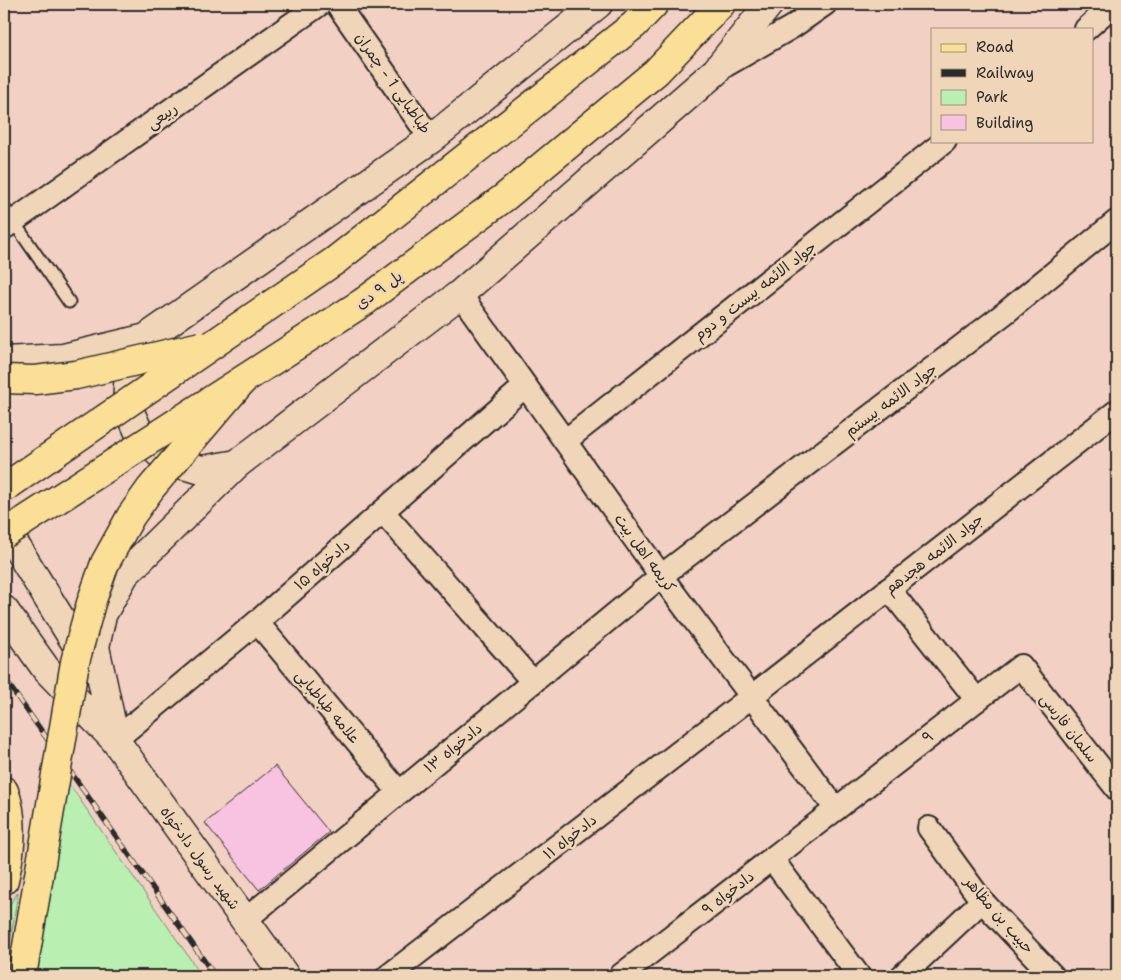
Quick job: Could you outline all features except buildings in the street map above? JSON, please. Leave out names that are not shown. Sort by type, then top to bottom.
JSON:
[{"type":"main road","points":[[4,361],[63,358],[146,338],[432,139],[598,4]]},
{"type":"main road","points":[[4,488],[336,260],[634,25],[654,4]]},
{"type":"main road","name":"پل ۹ دی","points":[[4,534],[365,301],[505,197],[656,72],[721,4]]},
{"type":"main road","points":[[115,740],[95,647],[102,615],[126,574],[237,464],[460,294],[716,71],[768,4]]},
{"type":"main road","points":[[146,338],[129,369],[127,405],[141,438],[168,461],[202,470],[237,464]]},
{"type":"main road","points":[[4,379],[35,380],[76,375],[217,342]]},
{"type":"main road","points":[[22,976],[75,662],[91,603],[105,563],[131,516],[151,488],[243,380]]},
{"type":"main road","name":"شهید رسول دادخواه","points":[[4,527],[75,642],[115,740]]},
{"type":"main road","name":"شهید رسول دادخواه","points":[[4,610],[46,669],[115,740],[286,976]]},
{"type":"main road","points":[[4,791],[11,828],[10,858],[4,880]]},
{"type":"street","name":"ربیعی","points":[[7,219],[320,4]]},
{"type":"street","name":"طباطبایی 1 - چمران","points":[[337,4],[432,139]]},
{"type":"street","points":[[716,71],[792,27],[825,4]]},
{"type":"street","points":[[1087,28],[1114,4]]},
{"type":"street","name":"جواد الائمه بیست و دوم","points":[[565,441],[944,142]]},
{"type":"street","name":"جواد الائمه بیستم","points":[[661,576],[1005,313],[1117,221]]},
{"type":"street","name":"کریمه اهل بیت","points":[[460,294],[661,576],[836,808]]},
{"type":"street","name":"دادخواه ۱۵","points":[[115,740],[257,622],[525,386]]},
{"type":"street","name":"جواد الائمه هجدهم","points":[[751,697],[1117,411]]},
{"type":"street","points":[[383,512],[533,682]]},
{"type":"street","name":"دادخواه ۱۳","points":[[245,920],[661,576]]},
{"type":"street","points":[[889,589],[977,700]]},
{"type":"street","name":"علامه طباطبایی","points":[[257,622],[399,792]]},
{"type":"street","name":"۹","points":[[836,808],[1021,666]]},
{"type":"street","name":"سلمان فارسی","points":[[1021,666],[1117,789]]},
{"type":"street","name":"دادخواه ۱۱","points":[[388,976],[751,697]]},
{"type":"street","name":"دادخواه ۹","points":[[620,976],[836,808]]},
{"type":"street","name":"حبیب بن مظاهر","points":[[929,828],[982,901],[1053,976]]},
{"type":"street","points":[[772,859],[859,976]]},
{"type":"street","points":[[902,976],[982,901]]},
{"type":"lane","points":[[7,219],[69,302]]},
{"type":"green space","points":[[67,781],[202,976],[35,976]]},
{"type":"green space","points":[[18,892],[5,976],[4,976],[4,913]]},
{"type":"railway","points":[[4,678],[215,976]]}]
